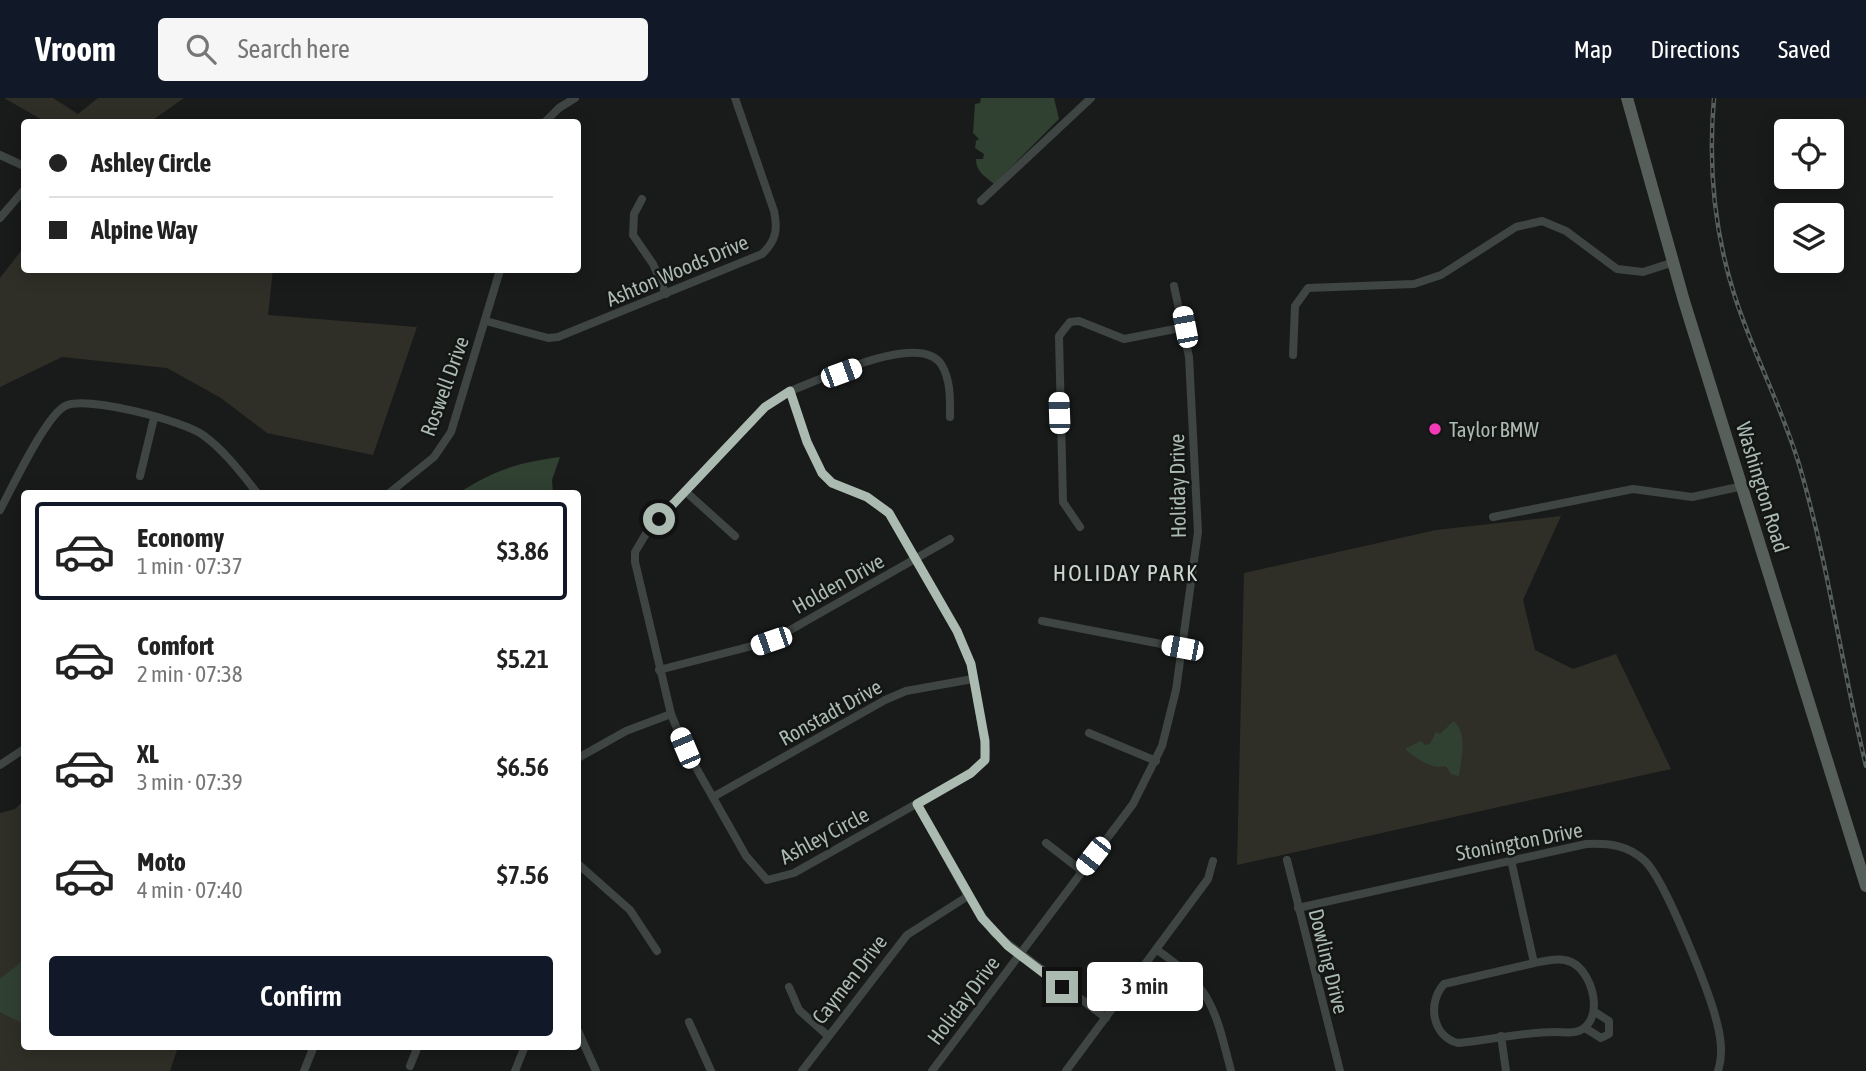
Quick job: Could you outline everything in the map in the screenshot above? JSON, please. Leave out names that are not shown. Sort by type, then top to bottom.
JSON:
[{"type":"main road","name":"Washington Road","points":[[1627,98],[1684,302],[1866,886]]},
{"type":"street","points":[[549,119],[575,98]]},
{"type":"street","name":"Ashton Woods Drive","points":[[486,321],[548,338],[558,337],[762,254],[775,236],[774,211],[735,98]]},
{"type":"street","points":[[981,201],[1091,98]]},
{"type":"street","points":[[0,155],[21,165]]},
{"type":"street","points":[[0,218],[21,196]]},
{"type":"street","points":[[642,199],[631,224],[633,235],[653,264],[666,294]]},
{"type":"street","points":[[1293,355],[1295,306],[1308,288],[1414,284],[1441,275],[1528,222],[1555,225],[1617,269],[1643,272],[1674,262]]},
{"type":"street","name":"Roswell Drive","points":[[393,490],[434,457],[444,445],[486,321],[499,273]]},
{"type":"street","name":"Holiday Drive","points":[[932,1071],[1133,804],[1156,761],[1170,719],[1198,532],[1189,357],[1185,327],[1174,286]]},
{"type":"street","points":[[1080,527],[1063,502],[1059,335],[1070,322],[1079,321],[1124,339],[1185,327]]},
{"type":"street","name":"Ashley Circle","points":[[790,391],[807,442],[822,473],[832,483],[879,503],[897,522],[966,647],[985,741],[985,760],[971,773],[793,873],[768,880],[746,856],[685,748],[671,714],[659,670],[635,552],[646,533],[765,407],[790,391],[891,355],[921,352],[932,356],[946,375],[950,417]]},
{"type":"street","points":[[0,510],[48,424],[65,406],[89,402],[188,426],[201,433],[254,490]]},
{"type":"street","points":[[140,477],[154,418]]},
{"type":"street","points":[[1493,517],[1633,489],[1692,497],[1743,486]]},
{"type":"street","points":[[685,491],[735,536]]},
{"type":"street","name":"Holden Drive","points":[[659,670],[771,641],[950,539]]},
{"type":"street","points":[[1041,621],[1182,648]]},
{"type":"street","name":"Ronstadt Drive","points":[[713,797],[885,699],[906,691],[973,679]]},
{"type":"street","points":[[581,756],[644,722],[671,714]]},
{"type":"street","points":[[1089,733],[1156,761]]},
{"type":"street","points":[[0,765],[21,751]]},
{"type":"street","points":[[917,804],[968,896],[994,933],[1106,1018]]},
{"type":"street","points":[[1046,843],[1082,871]]},
{"type":"street","name":"Stonington Drive","points":[[1298,908],[1511,860],[1602,843],[1619,845],[1646,862],[1663,888],[1715,1015],[1721,1045],[1718,1071]]},
{"type":"street","points":[[1066,1071],[1208,878],[1213,860]]},
{"type":"street","name":"Dowling Drive","points":[[1287,860],[1339,1071]]},
{"type":"street","points":[[1511,860],[1534,963]]},
{"type":"street","points":[[581,867],[630,910],[657,951]]},
{"type":"street","name":"Caymen Drive","points":[[802,1071],[827,1035],[907,935],[968,896]]},
{"type":"street","points":[[1157,950],[1180,965],[1206,992],[1219,1024],[1231,1071]]},
{"type":"street","points":[[1563,960],[1577,966],[1594,996],[1595,1012],[1584,1028],[1574,1032],[1501,1036],[1458,1043],[1448,1040],[1437,1024],[1434,998],[1444,984],[1534,963],[1563,960]]},
{"type":"street","points":[[789,987],[799,1010],[827,1035]]},
{"type":"street","points":[[1584,1028],[1601,1038],[1609,1034],[1609,1021],[1595,1012]]},
{"type":"street","points":[[689,1022],[711,1071]]},
{"type":"street","points":[[1501,1036],[1506,1071]]},
{"type":"street","points":[[581,1038],[596,1071]]},
{"type":"street","points":[[304,1071],[312,1050]]},
{"type":"street","points":[[410,1066],[416,1050]]},
{"type":"street","points":[[515,1071],[523,1050]]},
{"type":"shaded area","points":[[4,98],[53,98],[78,114],[98,98],[184,98],[154,119],[41,119]]},
{"type":"shaded area","points":[[981,98],[1054,98],[1059,119],[994,184],[976,163],[976,159],[983,159],[984,154],[975,148],[979,139],[973,133],[975,104],[980,103]]},
{"type":"shaded area","points":[[21,251],[21,273],[273,273],[268,315],[417,327],[373,455],[267,433],[221,398],[167,368],[62,357],[0,387],[0,278]]},
{"type":"shaded area","points":[[560,457],[552,480],[553,490],[463,490],[506,469]]},
{"type":"shaded area","points":[[1561,516],[1523,600],[1535,650],[1573,669],[1616,654],[1671,769],[1237,865],[1244,573],[1436,530]]},
{"type":"shaded area","points":[[1454,721],[1462,740],[1459,776],[1451,774],[1446,766],[1424,762],[1405,749],[1421,741],[1425,745],[1430,744],[1436,732],[1440,734]]},
{"type":"shaded area","points":[[21,803],[21,1050],[177,1050],[170,1071],[0,1071],[0,813],[15,809]]},
{"type":"shaded area","points":[[21,962],[21,1022],[0,1012],[0,979]]},
{"type":"railway","points":[[1714,98],[1712,174],[1722,248],[1735,297],[1801,471],[1820,544],[1866,766]]},
{"type":"place","name":"Taylor BMW","points":[[1435,429]]},
{"type":"district","name":"HOLIDAY PARK","points":[[1126,573]]},
{"type":"route","points":[[659,519],[765,407],[790,391],[807,442],[822,473],[832,483],[879,503],[897,522],[966,647],[985,741],[985,760],[971,773],[917,804],[982,918],[1008,946],[1062,987]]}]
